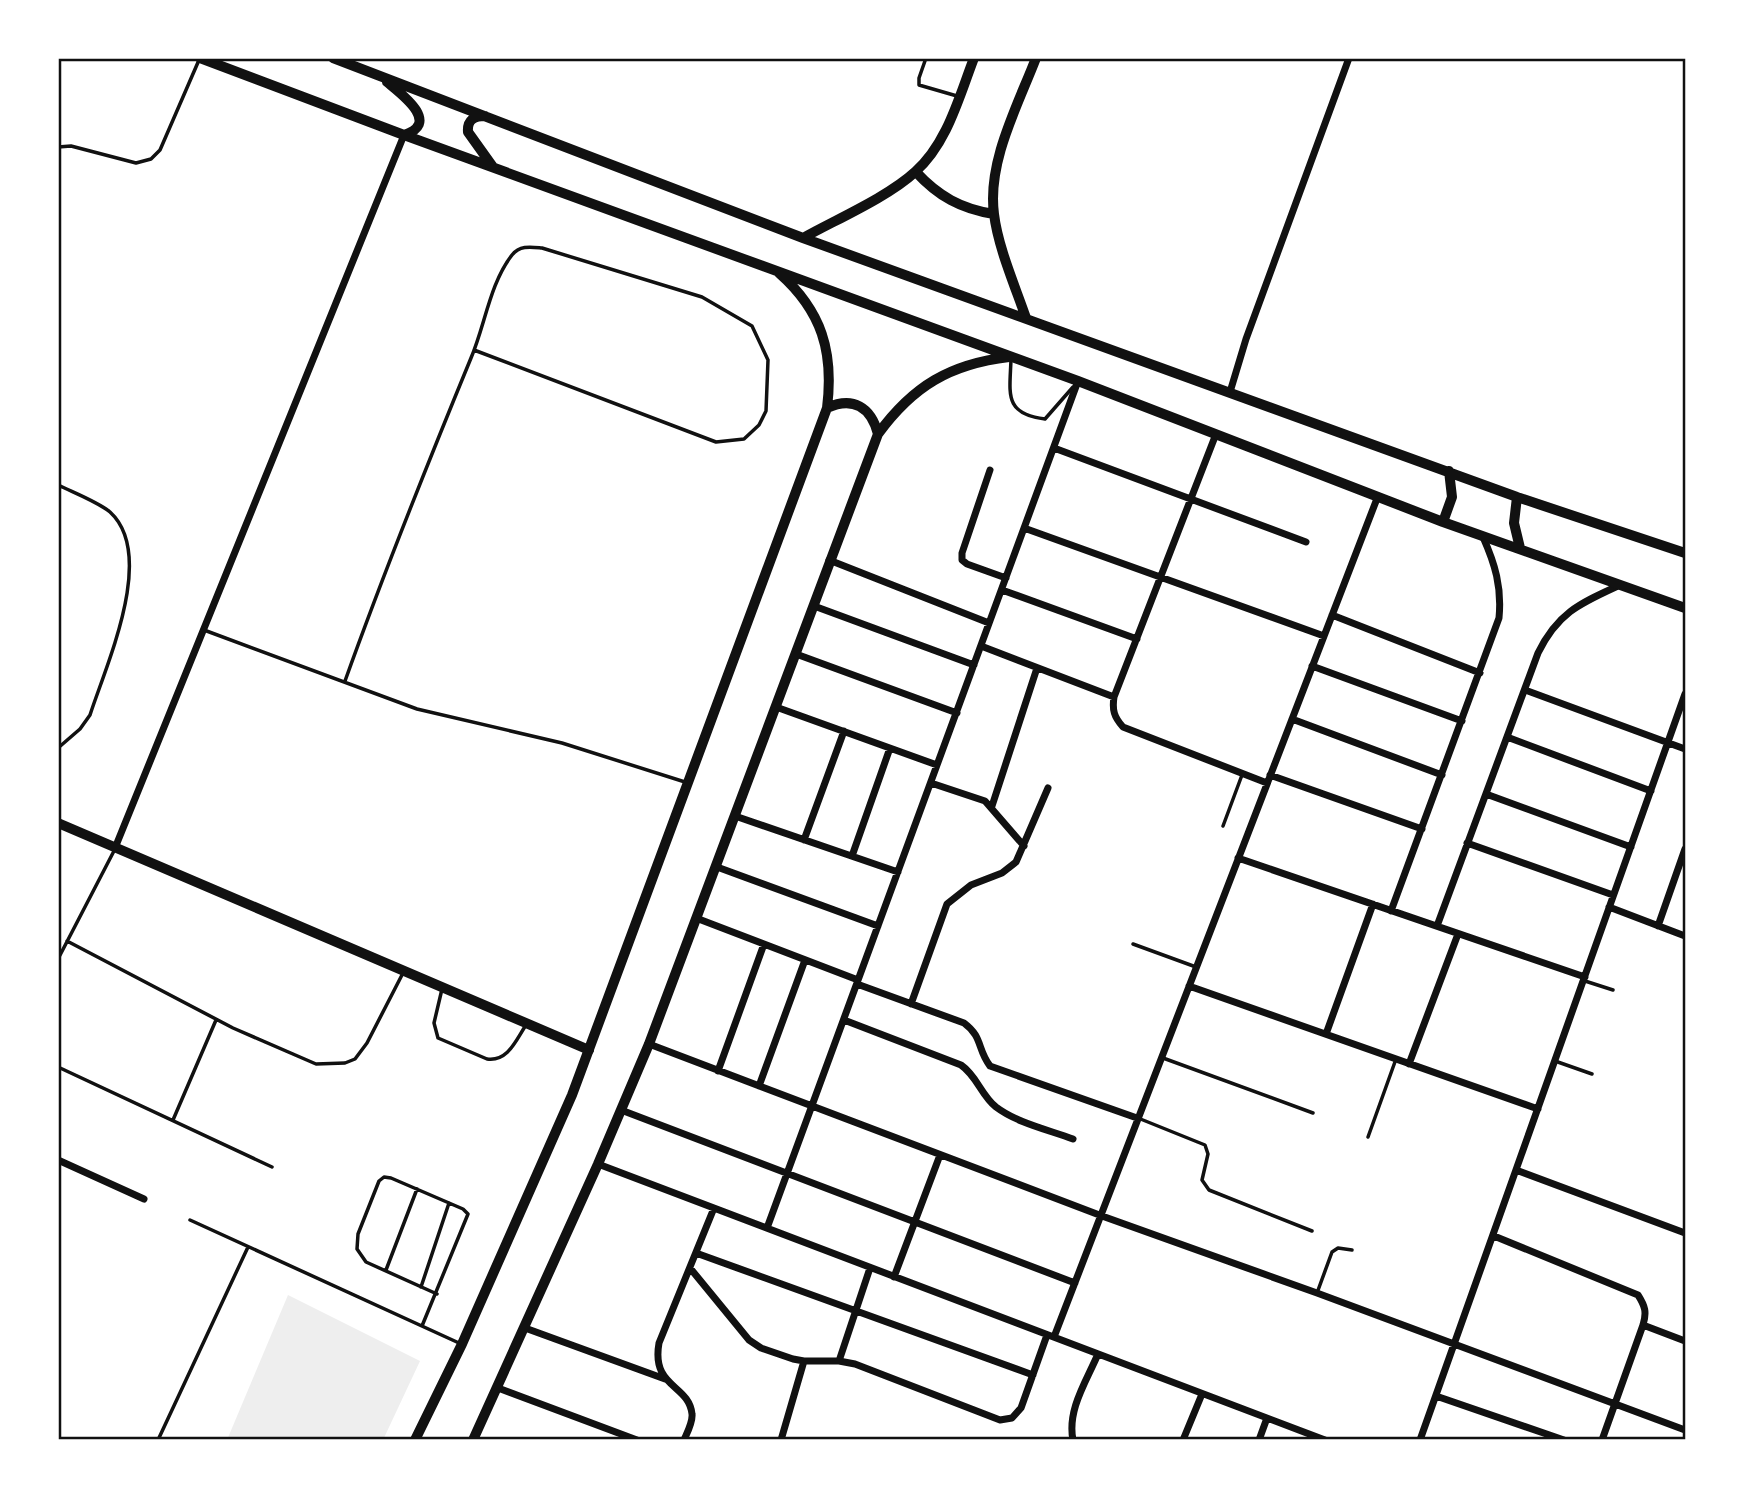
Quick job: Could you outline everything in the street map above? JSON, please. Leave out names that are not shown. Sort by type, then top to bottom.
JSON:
[{"type":"main road","points":[[200,58],[1078,381],[1483,537],[1685,608]]},
{"type":"main road","points":[[333,58],[803,238],[1517,497],[1685,553]]},
{"type":"main road","points":[[803,238],[916,172],[947,128],[974,58]]},
{"type":"main road","points":[[1026,318],[993,214],[994,175],[1036,58]]},
{"type":"main road","points":[[380,77],[417,109],[417,125],[404,135]]},
{"type":"main road","points":[[487,117],[475,117],[468,127],[470,135],[493,167]]},
{"type":"main road","points":[[916,172],[942,197],[976,211],[993,214]]},
{"type":"main road","points":[[415,1440],[463,1344],[556,1134],[827,408],[829,356],[822,330],[810,307],[794,286],[774,269]]},
{"type":"main road","points":[[474,1440],[649,1044],[878,435],[894,413],[913,394],[935,379],[972,364],[1011,357]]},
{"type":"main road","points":[[827,408],[844,403],[861,407],[874,420],[878,435]]},
{"type":"main road","points":[[1443,522],[1452,497],[1449,471]]},
{"type":"main road","points":[[1517,497],[1514,523],[1520,548]]},
{"type":"street","points":[[1230,391],[1246,339],[1349,58]]},
{"type":"street","points":[[115,848],[404,135]]},
{"type":"street","points":[[767,1228],[1078,381]]},
{"type":"street","points":[[1216,434],[1114,697],[1116,719],[1123,727],[1243,774],[1269,779],[1422,829]]},
{"type":"street","points":[[1054,448],[1306,542]]},
{"type":"street","points":[[990,470],[962,559],[967,564],[1006,578]]},
{"type":"street","points":[[690,1268],[749,1340],[761,1348],[804,1361],[855,1364],[1000,1420],[1012,1418],[1021,1408],[1032,1375],[1075,1283],[1102,1216],[1137,1118],[1378,496]]},
{"type":"street","points":[[1024,528],[1324,636]]},
{"type":"street","points":[[1391,911],[1494,635],[1501,600],[1494,563],[1483,537]]},
{"type":"street","points":[[829,560],[989,624]]},
{"type":"street","points":[[1437,926],[1547,635],[1560,619],[1580,604],[1622,584]]},
{"type":"street","points":[[1002,590],[1137,639]]},
{"type":"street","points":[[814,606],[974,666]]},
{"type":"street","points":[[1332,615],[1480,673]]},
{"type":"street","points":[[981,646],[1114,697]]},
{"type":"street","points":[[796,654],[957,713]]},
{"type":"street","points":[[1312,666],[1462,720]]},
{"type":"street","points":[[992,806],[1037,668]]},
{"type":"street","points":[[1525,690],[1685,749]]},
{"type":"street","points":[[1420,1440],[1685,694]]},
{"type":"street","points":[[776,707],[937,765]]},
{"type":"street","points":[[1292,719],[1442,775]]},
{"type":"street","points":[[804,840],[844,732]]},
{"type":"street","points":[[1507,737],[1651,791]]},
{"type":"street","points":[[852,856],[890,748]]},
{"type":"street","points":[[931,783],[978,797],[992,806],[1024,846]]},
{"type":"street","points":[[911,1004],[947,904],[971,885],[1002,873],[1016,862],[1048,788]]},
{"type":"street","points":[[1486,794],[1631,847]]},
{"type":"street","points":[[735,816],[898,872]]},
{"type":"street","points":[[58,823],[589,1050]]},
{"type":"street","points":[[1468,843],[1613,895]]},
{"type":"street","points":[[1658,926],[1682,870],[1685,849]]},
{"type":"street","points":[[1238,858],[1584,979]]},
{"type":"street","points":[[716,866],[878,926]]},
{"type":"street","points":[[1326,1034],[1373,904]]},
{"type":"street","points":[[1609,907],[1685,936]]},
{"type":"street","points":[[696,918],[964,1023],[974,1031],[982,1055],[990,1066],[1137,1118]]},
{"type":"street","points":[[1409,1064],[1458,934]]},
{"type":"street","points":[[718,1070],[764,944]]},
{"type":"street","points":[[759,1086],[805,960]]},
{"type":"street","points":[[1189,986],[1538,1109]]},
{"type":"street","points":[[844,1020],[961,1066],[976,1078],[986,1097],[998,1108],[1019,1119],[1073,1139]]},
{"type":"street","points":[[649,1044],[1102,1216],[1685,1430]]},
{"type":"street","points":[[621,1111],[1075,1283]]},
{"type":"street","points":[[894,1276],[940,1155]]},
{"type":"street","points":[[58,1160],[144,1199]]},
{"type":"street","points":[[598,1164],[1316,1439],[1325,1440]]},
{"type":"street","points":[[1516,1170],[1685,1233]]},
{"type":"street","points":[[684,1440],[692,1415],[689,1403],[665,1380],[657,1365],[659,1343],[714,1208]]},
{"type":"street","points":[[1494,1236],[1638,1296],[1644,1304],[1646,1315],[1643,1325],[1602,1440]]},
{"type":"street","points":[[696,1253],[1032,1375]]},
{"type":"street","points":[[839,1361],[870,1268]]},
{"type":"street","points":[[1643,1325],[1685,1341]]},
{"type":"street","points":[[525,1328],[665,1380]]},
{"type":"street","points":[[1073,1440],[1070,1425],[1074,1409],[1098,1354]]},
{"type":"street","points":[[781,1440],[804,1361]]},
{"type":"street","points":[[498,1388],[637,1440]]},
{"type":"street","points":[[1183,1440],[1202,1394]]},
{"type":"street","points":[[1436,1395],[1564,1440]]},
{"type":"street","points":[[1259,1440],[1266,1418]]},
{"type":"lane","points":[[58,147],[71,146],[136,163],[150,159],[160,150],[200,58]]},
{"type":"lane","points":[[926,58],[919,85],[959,97]]},
{"type":"lane","points":[[345,681],[382,576],[474,350],[497,283],[518,249],[542,248],[702,297],[752,326],[768,360],[766,411],[759,425],[744,439],[716,442],[474,350]]},
{"type":"lane","points":[[1011,357],[1012,405],[1041,419],[1048,418],[1078,381]]},
{"type":"lane","points":[[58,485],[110,512],[126,535],[131,563],[122,618],[89,715],[80,729],[58,748]]},
{"type":"lane","points":[[204,629],[416,709],[562,743],[688,783]]},
{"type":"lane","points":[[1223,825],[1243,774]]},
{"type":"lane","points":[[58,959],[115,848]]},
{"type":"lane","points":[[67,941],[216,1020],[316,1065],[345,1063],[355,1059],[367,1043],[404,971]]},
{"type":"lane","points":[[1133,944],[1196,967]]},
{"type":"lane","points":[[1584,979],[1613,990]]},
{"type":"lane","points":[[443,987],[434,1023],[438,1038],[487,1059],[496,1060],[504,1058],[527,1023]]},
{"type":"lane","points":[[173,1119],[216,1020]]},
{"type":"lane","points":[[1161,1057],[1313,1113]]},
{"type":"lane","points":[[1368,1137],[1396,1059]]},
{"type":"lane","points":[[1554,1061],[1592,1074]]},
{"type":"lane","points":[[58,1067],[272,1167]]},
{"type":"lane","points":[[1137,1118],[1205,1145],[1208,1153],[1202,1180],[1209,1190],[1312,1231]]},
{"type":"lane","points":[[422,1326],[437,1294],[468,1218],[466,1211],[449,1203],[388,1176],[381,1178],[355,1241],[360,1257],[437,1294]]},
{"type":"lane","points":[[386,1270],[417,1189]]},
{"type":"lane","points":[[421,1287],[449,1203]]},
{"type":"lane","points":[[190,1220],[463,1344]]},
{"type":"lane","points":[[158,1440],[248,1247]]},
{"type":"lane","points":[[1317,1293],[1332,1252],[1338,1248],[1352,1250]]},
{"type":"shaded area","points":[[288,1295],[420,1361],[383,1440],[227,1440]]}]
